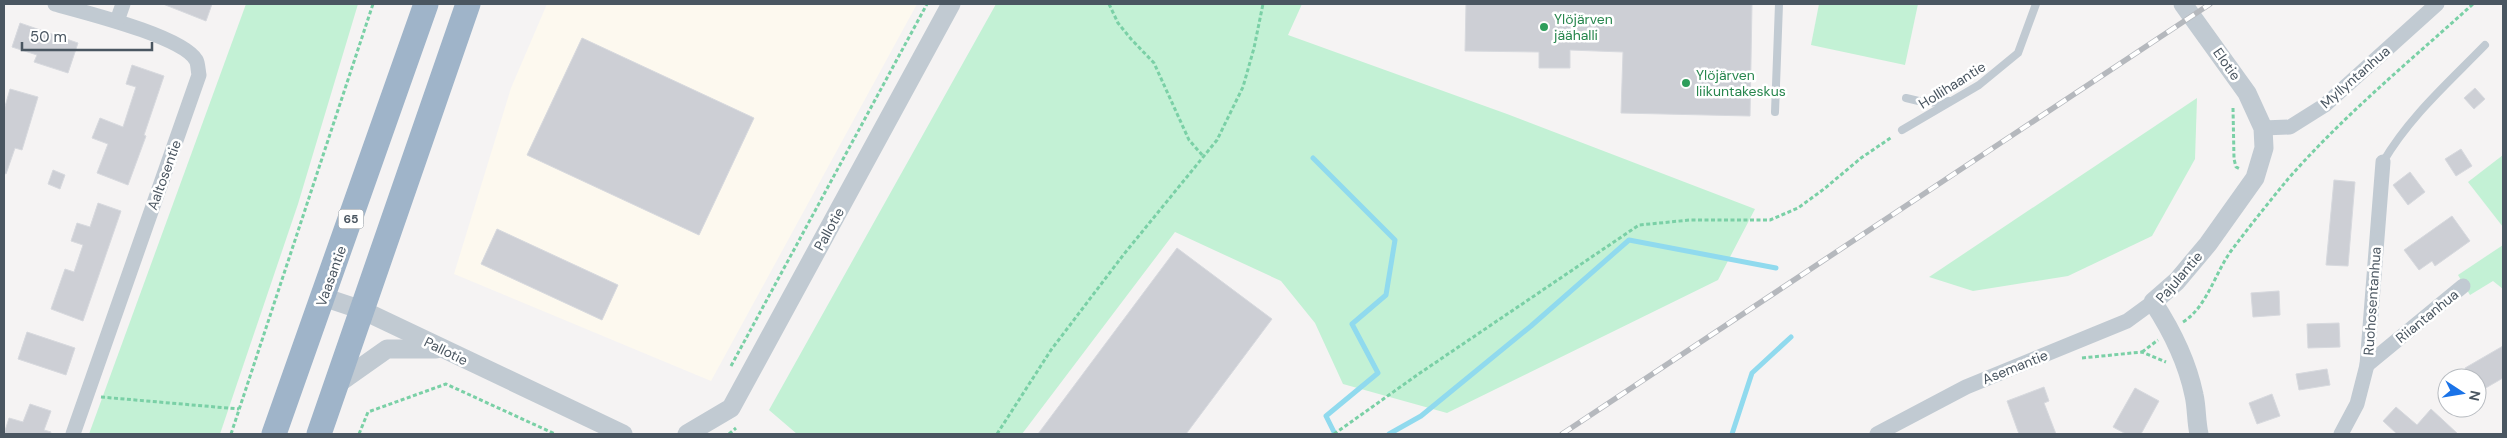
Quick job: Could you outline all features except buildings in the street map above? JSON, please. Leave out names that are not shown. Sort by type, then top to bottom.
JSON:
[{"type":"highway","name":"Vaasantie","points":[[274,434],[426,4]]},
{"type":"highway","points":[[319,434],[468,4]]},
{"type":"street","name":"Aaltosentie","points":[[55,4],[117,21],[182,46],[196,60],[199,75],[73,434]]},
{"type":"street","points":[[117,21],[123,4]]},
{"type":"street","name":"Pallotie","points":[[686,434],[731,408],[951,4]]},
{"type":"street","name":"Elotie","points":[[2183,4],[2233,71],[2247,93],[2263,128]]},
{"type":"street","name":"Myllyntanhua","points":[[2263,128],[2290,127],[2325,105],[2437,4]]},
{"type":"street","name":"Pajulantie","points":[[2199,434],[2194,395],[2172,330],[2153,302],[2177,280],[2208,244],[2255,178],[2264,148],[2263,128]]},
{"type":"street","name":"Ruohosentanhua","points":[[2341,434],[2357,404],[2367,365],[2383,162]]},
{"type":"street","name":"Riiantanhua","points":[[2367,365],[2463,286]]},
{"type":"street","name":"Pallotie","points":[[323,297],[362,310],[623,434]]},
{"type":"street","name":"Asemantie","points":[[1877,434],[1966,386],[2127,321],[2153,302]]},
{"type":"street","points":[[336,385],[387,349],[442,349]]},
{"type":"lane","points":[[1775,112],[1779,4]]},
{"type":"lane","name":"Hollihaantie","points":[[1902,130],[1980,85],[2018,53],[2036,4]]},
{"type":"lane","points":[[2383,162],[2395,140],[2425,106],[2485,45]]},
{"type":"lane","points":[[1906,98],[1927,103],[1954,100]]},
{"type":"path","points":[[231,434],[373,4]]},
{"type":"path","points":[[744,340],[927,4]]},
{"type":"path","points":[[1108,4],[1122,28],[1154,63],[1189,140],[1204,157]]},
{"type":"path","points":[[997,434],[1051,350],[1124,254],[1217,140],[1243,87],[1254,48],[1263,4]]},
{"type":"path","points":[[2142,352],[2191,317],[2201,306],[2214,279],[2232,250],[2278,192],[2330,132],[2473,4]]},
{"type":"path","points":[[2233,105],[2234,159],[2236,167],[2278,192]]},
{"type":"path","points":[[1334,434],[1420,373],[1639,226],[1690,220],[1770,220],[1798,208],[1861,158],[1902,130]]},
{"type":"path","points":[[359,434],[368,412],[446,384],[555,434]]},
{"type":"path","points":[[85,396],[239,409]]},
{"type":"shaded area","points":[[547,4],[917,4],[711,381],[454,274],[511,88]]},
{"type":"green space","points":[[246,4],[358,4],[298,204],[220,434],[89,434]]},
{"type":"green space","points":[[996,4],[1302,4],[1288,35],[1507,114],[1755,209],[1718,280],[1447,413],[1343,384],[1315,323],[1281,281],[1175,232],[1022,434],[797,434],[769,410]]},
{"type":"green space","points":[[1819,4],[1918,4],[1905,65],[1811,45]]},
{"type":"green space","points":[[2197,98],[2195,159],[2152,236],[2068,276],[1973,291],[1929,277]]},
{"type":"green space","points":[[2503,155],[2503,227],[2468,182]]},
{"type":"green space","points":[[2503,245],[2503,289],[2493,281],[2470,295],[2458,275]]},
{"type":"waterway","points":[[1313,158],[1395,240],[1386,295],[1352,324],[1378,373],[1326,416],[1335,434]]},
{"type":"waterway","points":[[1389,434],[1421,416],[1531,326],[1629,240],[1776,268]]},
{"type":"waterway","points":[[1732,434],[1752,373],[1791,337]]},
{"type":"railway","points":[[1562,434],[2210,4]]},
{"type":"place","name":"Ylöjärven jäähalli","points":[[1544,27]]},
{"type":"place","name":"Ylöjärven liikuntakeskus","points":[[1686,83]]}]
